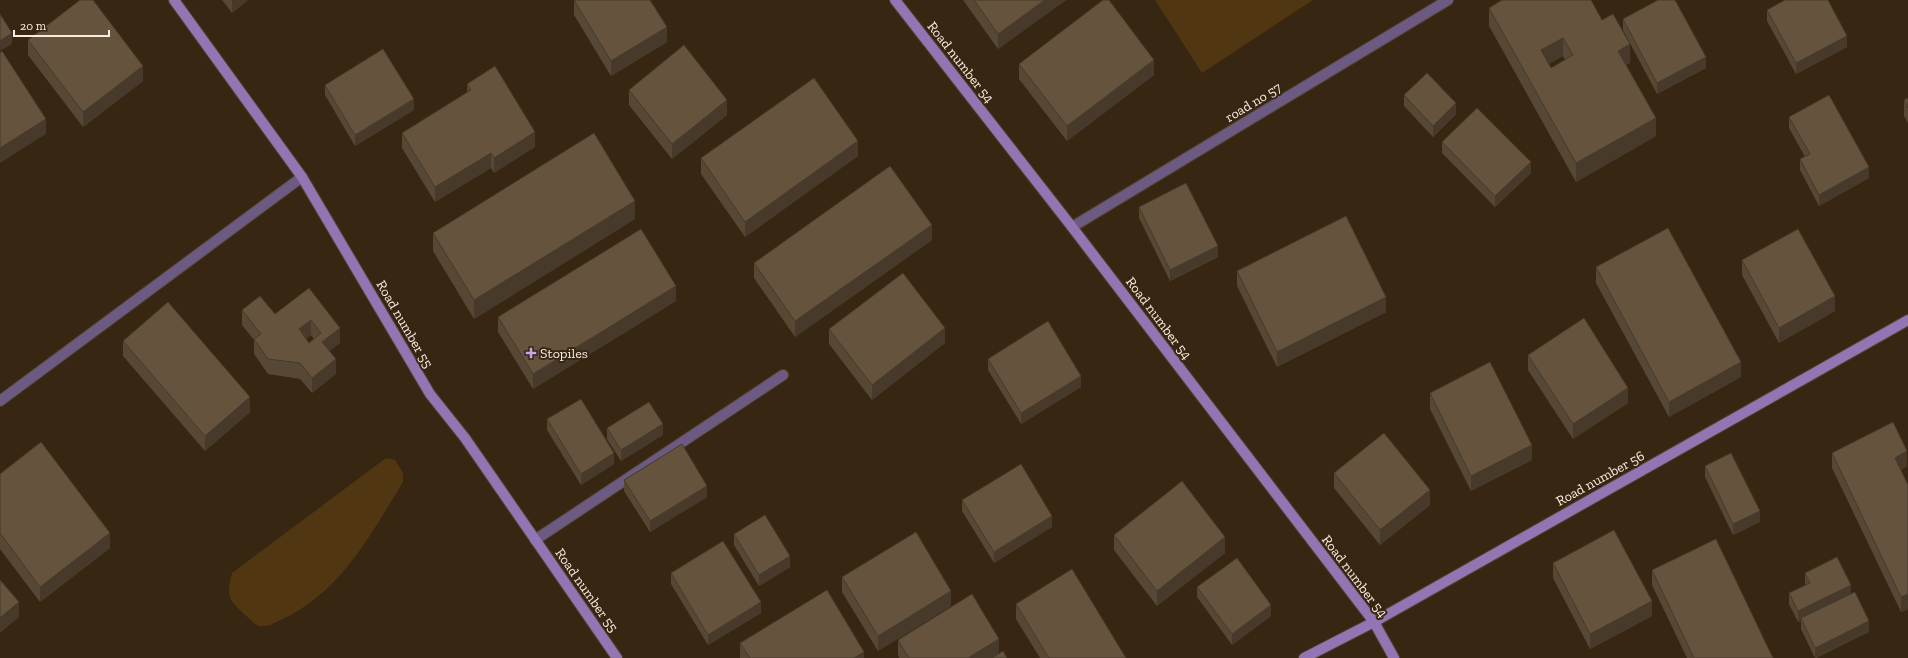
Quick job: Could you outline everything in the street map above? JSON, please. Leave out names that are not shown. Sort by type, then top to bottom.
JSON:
[{"type":"street","name":"Road number 55","points":[[174,0],[302,177],[430,394],[465,438],[617,658]]},
{"type":"street","name":"Road number 54","points":[[895,0],[1072,227],[1374,622],[1394,658]]},
{"type":"street","name":"road no 57","points":[[1072,227],[1448,0]]},
{"type":"street","points":[[0,401],[302,177]]},
{"type":"street","name":"Road number 56","points":[[1304,658],[1374,622],[1908,320]]},
{"type":"street","points":[[535,540],[783,374]]},
{"type":"shaded area","points":[[1155,0],[1313,0],[1202,73]]},
{"type":"shaded area","points":[[386,458],[395,460],[403,473],[403,482],[367,540],[353,559],[323,592],[305,606],[285,618],[269,625],[259,626],[253,622],[235,605],[230,597],[229,587],[232,573]]},
{"type":"building","points":[[80,0],[93,0],[143,66],[83,112],[28,40]]},
{"type":"building","points":[[574,0],[650,0],[667,27],[611,61]]},
{"type":"building","points":[[974,0],[1045,0],[998,34]]},
{"type":"building","points":[[1103,0],[1109,0],[1154,60],[1067,126],[1019,64]]},
{"type":"building","points":[[1502,0],[1591,0],[1602,20],[1613,14],[1630,44],[1618,51],[1656,118],[1576,163],[1489,8]],"holes":[[[1563,38],[1573,55],[1551,68],[1541,50]]]},
{"type":"building","points":[[1658,0],[1675,0],[1706,57],[1657,83],[1623,19]]},
{"type":"building","points":[[1785,0],[1828,0],[1847,36],[1796,63],[1767,10]]},
{"type":"building","points":[[0,14],[12,33],[0,41]]},
{"type":"building","points":[[684,45],[727,100],[672,144],[629,90]]},
{"type":"building","points":[[383,49],[414,99],[355,135],[325,85]]},
{"type":"building","points":[[2,51],[46,119],[0,148],[0,53]]},
{"type":"building","points":[[495,66],[535,132],[494,158],[491,153],[435,187],[402,133],[471,90],[467,84]]},
{"type":"building","points":[[1427,73],[1456,103],[1433,126],[1404,95]]},
{"type":"building","points":[[814,78],[858,141],[745,222],[701,158]]},
{"type":"building","points":[[1829,95],[1869,167],[1819,195],[1800,159],[1810,154],[1789,117]]},
{"type":"building","points":[[1908,98],[1908,108],[1904,100]]},
{"type":"building","points":[[1477,108],[1531,162],[1495,196],[1442,142]]},
{"type":"building","points":[[594,133],[635,201],[474,300],[433,233]]},
{"type":"building","points":[[890,166],[932,225],[795,321],[754,263]]},
{"type":"building","points":[[1186,183],[1218,246],[1170,270],[1139,207]]},
{"type":"building","points":[[1346,216],[1386,297],[1277,352],[1237,271]]},
{"type":"building","points":[[1668,228],[1741,362],[1669,402],[1596,267]]},
{"type":"building","points":[[641,229],[676,286],[533,374],[498,317]]},
{"type":"building","points":[[1798,229],[1835,296],[1779,328],[1742,260]]},
{"type":"building","points":[[903,273],[945,328],[872,385],[829,329]]},
{"type":"building","points":[[309,288],[340,328],[322,342],[336,359],[312,378],[300,363],[268,359],[254,339],[261,334],[242,310],[260,296],[275,314]],"holes":[[[311,320],[321,333],[309,343],[299,329]]]},
{"type":"building","points":[[168,302],[250,397],[205,436],[123,341]]},
{"type":"building","points":[[1584,318],[1628,388],[1573,424],[1528,355]]},
{"type":"building","points":[[1048,321],[1081,376],[1021,413],[988,359]]},
{"type":"building","points":[[1490,362],[1532,445],[1471,476],[1430,393]]},
{"type":"building","points":[[581,399],[614,453],[581,474],[547,419]]},
{"type":"building","points":[[649,402],[663,424],[621,450],[607,428]]},
{"type":"building","points":[[1893,422],[1907,451],[1895,458],[1908,485],[1908,594],[1901,597],[1832,453]]},
{"type":"building","points":[[1384,433],[1430,490],[1380,530],[1334,473]]},
{"type":"building","points":[[41,442],[110,533],[40,587],[0,533],[0,474]]},
{"type":"building","points":[[682,444],[707,486],[650,521],[624,480]]},
{"type":"building","points":[[1731,453],[1760,511],[1733,524],[1705,466]]},
{"type":"building","points":[[1021,464],[1052,516],[994,552],[962,500]]},
{"type":"building","points":[[1182,481],[1225,537],[1157,591],[1114,535]]},
{"type":"building","points":[[765,515],[790,556],[759,575],[734,534]]},
{"type":"building","points":[[1614,530],[1652,601],[1590,634],[1553,563]]},
{"type":"building","points":[[916,532],[951,591],[878,636],[842,577]]},
{"type":"building","points":[[1716,539],[1773,658],[1694,658],[1652,570]]},
{"type":"building","points":[[723,541],[761,602],[708,635],[671,573]]},
{"type":"building","points":[[1837,557],[1851,585],[1798,611],[1789,593],[1810,583],[1805,573]]},
{"type":"building","points":[[1237,558],[1271,605],[1232,634],[1197,587]]},
{"type":"building","points":[[1072,569],[1126,658],[1049,658],[1016,604]]},
{"type":"building","points":[[0,580],[19,602],[0,618]]},
{"type":"building","points":[[827,590],[864,652],[854,658],[750,658],[740,643]]},
{"type":"building","points":[[1855,592],[1869,621],[1815,648],[1801,618]]},
{"type":"building","points":[[972,594],[999,639],[968,658],[909,658],[898,640]]},
{"type":"building","points":[[1003,651],[1007,658],[992,658]]},
{"type":"place","name":"Stopiles","points":[[531,353]]}]
